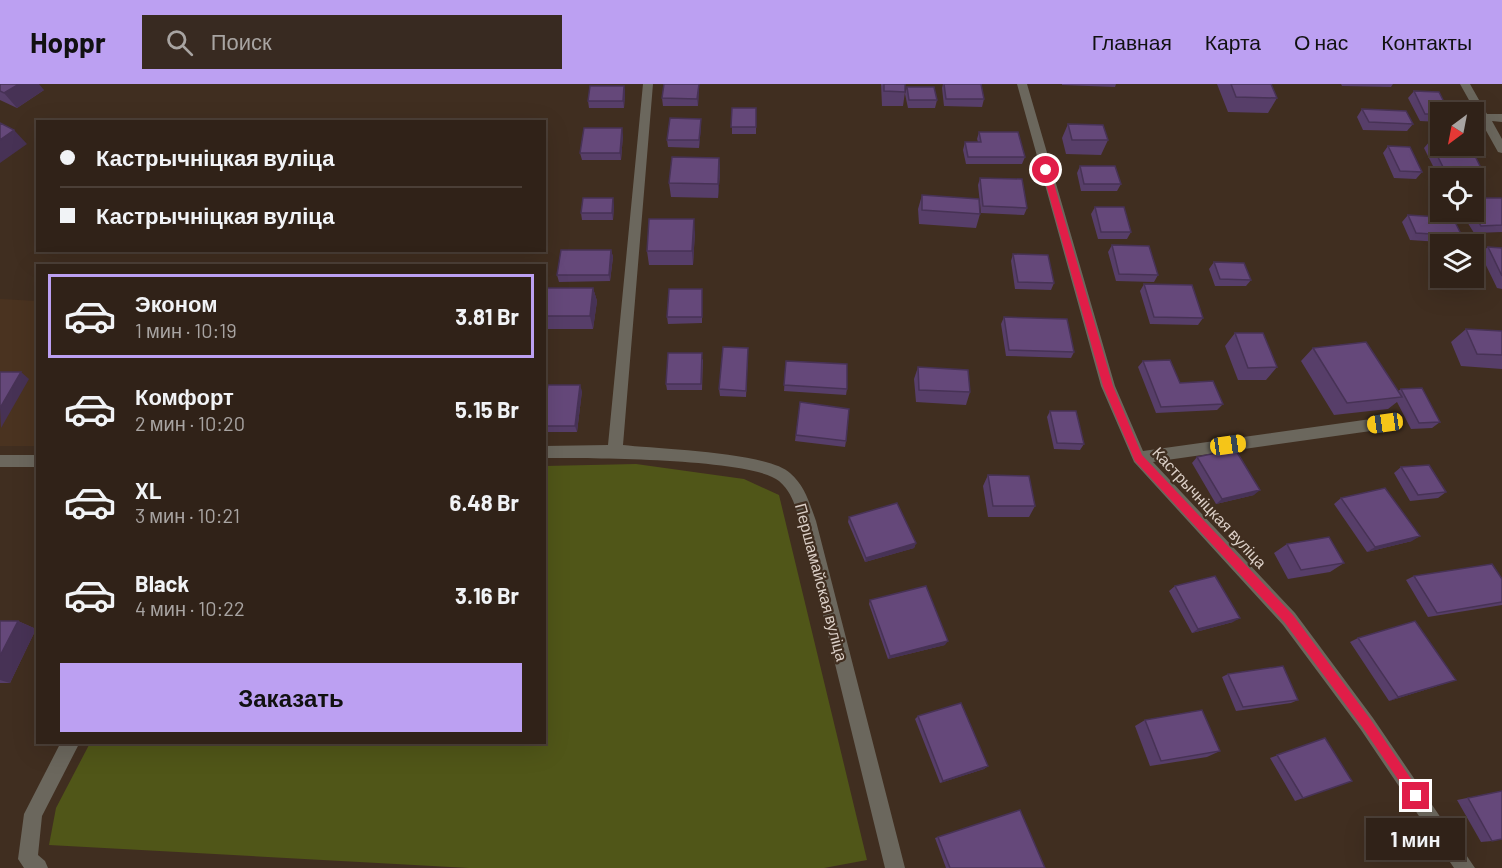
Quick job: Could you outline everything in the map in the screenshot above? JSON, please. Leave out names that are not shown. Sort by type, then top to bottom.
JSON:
[{"type":"street","points":[[615,451],[648,84]]},
{"type":"street","name":"Кастрычніцкая вуліца","points":[[1022,84],[1108,386],[1139,458],[1289,619],[1367,724],[1465,868]]},
{"type":"street","points":[[1465,84],[1474,102]]},
{"type":"street","points":[[1484,117],[1502,118]]},
{"type":"street","points":[[1484,120],[1502,149]]},
{"type":"street","points":[[1139,458],[1385,423]]},
{"type":"street","name":"Першамайская вуліца","points":[[546,452],[615,451],[747,463],[783,475],[798,491],[808,521],[896,868]]},
{"type":"street","points":[[0,461],[36,461]]},
{"type":"street","points":[[38,868],[28,859],[33,814],[70,744]]},
{"type":"shaded area","points":[[0,299],[36,301],[36,446],[0,446]]},
{"type":"green space","points":[[636,464],[744,479],[779,495],[867,860],[824,868],[469,868],[49,845],[56,808],[89,744],[546,744],[546,466]]},
{"type":"building","points":[[0,84],[19,84],[4,93],[0,91]]},
{"type":"building","points":[[664,84],[699,84],[697,99],[662,98]]},
{"type":"building","points":[[884,84],[905,84],[905,92],[884,91]]},
{"type":"building","points":[[944,84],[981,84],[984,99],[946,99]]},
{"type":"building","points":[[1231,84],[1271,84],[1277,98],[1236,97]]},
{"type":"building","points":[[590,86],[624,86],[623,101],[588,101]]},
{"type":"building","points":[[907,87],[934,87],[937,100],[909,100]]},
{"type":"building","points":[[1414,91],[1439,92],[1444,102],[1430,102],[1430,114],[1425,114]]},
{"type":"building","points":[[732,108],[756,108],[756,127],[731,127]]},
{"type":"building","points":[[1362,109],[1406,111],[1413,124],[1369,122]]},
{"type":"building","points":[[670,118],[701,119],[699,140],[667,140]]},
{"type":"building","points":[[0,123],[14,130],[0,140]]},
{"type":"building","points":[[1068,124],[1103,125],[1108,140],[1072,140]]},
{"type":"building","points":[[584,128],[622,128],[620,153],[580,153]]},
{"type":"building","points":[[979,132],[1018,132],[1025,157],[968,157],[965,142],[981,142]]},
{"type":"building","points":[[1388,146],[1410,147],[1422,172],[1400,171]]},
{"type":"building","points":[[1438,156],[1475,156],[1481,168],[1456,168],[1443,167]]},
{"type":"building","points":[[672,157],[719,158],[718,184],[669,183]]},
{"type":"building","points":[[1080,166],[1115,166],[1121,184],[1084,184]]},
{"type":"building","points":[[980,178],[1022,179],[1027,208],[983,206]]},
{"type":"building","points":[[922,195],[979,199],[980,214],[922,210]]},
{"type":"building","points":[[583,198],[613,198],[612,213],[581,213]]},
{"type":"building","points":[[1484,198],[1501,198],[1502,225],[1481,226],[1478,222],[1484,222]]},
{"type":"building","points":[[1095,207],[1124,207],[1131,232],[1101,232]]},
{"type":"building","points":[[1408,215],[1430,216],[1430,222],[1455,222],[1461,234],[1431,234],[1416,233]]},
{"type":"building","points":[[649,219],[694,219],[692,251],[647,251]]},
{"type":"building","points":[[1112,245],[1149,246],[1158,275],[1119,274]]},
{"type":"building","points":[[1488,247],[1502,248],[1502,276]]},
{"type":"building","points":[[561,250],[611,250],[609,275],[557,275]]},
{"type":"building","points":[[1013,254],[1048,255],[1054,283],[1018,282]]},
{"type":"building","points":[[1214,262],[1244,263],[1251,280],[1220,279]]},
{"type":"building","points":[[1144,284],[1192,285],[1203,318],[1154,317]]},
{"type":"building","points":[[546,288],[593,288],[590,316],[546,316]]},
{"type":"building","points":[[669,289],[702,289],[702,317],[667,317]]},
{"type":"building","points":[[1004,317],[1067,319],[1074,352],[1009,350]]},
{"type":"building","points":[[1466,329],[1502,331],[1502,355],[1477,354]]},
{"type":"building","points":[[1235,333],[1263,333],[1277,367],[1248,368]]},
{"type":"building","points":[[1366,342],[1402,397],[1347,403],[1313,348]]},
{"type":"building","points":[[723,347],[748,348],[746,391],[719,389]]},
{"type":"building","points":[[668,353],[702,353],[701,384],[666,384]]},
{"type":"building","points":[[1170,360],[1180,383],[1213,381],[1223,404],[1161,407],[1143,361]]},
{"type":"building","points":[[786,361],[847,364],[847,389],[784,385]]},
{"type":"building","points":[[918,367],[968,370],[970,392],[919,390]]},
{"type":"building","points":[[0,372],[21,372],[0,408]]},
{"type":"building","points":[[548,385],[580,385],[575,426],[546,426]]},
{"type":"building","points":[[1422,388],[1440,422],[1419,423],[1401,389]]},
{"type":"building","points":[[800,402],[849,409],[846,441],[796,435]]},
{"type":"building","points":[[1050,411],[1076,411],[1084,444],[1057,443]]},
{"type":"building","points":[[1235,449],[1260,490],[1222,499],[1197,457]]},
{"type":"building","points":[[1429,465],[1446,492],[1418,495],[1401,467]]},
{"type":"building","points":[[988,475],[1029,476],[1035,506],[993,506]]},
{"type":"building","points":[[1385,488],[1420,536],[1375,547],[1341,498]]},
{"type":"building","points":[[897,503],[916,543],[866,558],[849,517]]},
{"type":"building","points":[[1329,537],[1344,563],[1301,570],[1287,544]]},
{"type":"building","points":[[1492,564],[1502,579],[1502,602],[1437,613],[1414,576]]},
{"type":"building","points":[[1215,576],[1240,618],[1198,629],[1175,586]]},
{"type":"building","points":[[926,586],[948,641],[890,656],[870,600]]},
{"type":"building","points":[[0,621],[18,621],[0,656]]},
{"type":"building","points":[[1415,621],[1456,680],[1398,697],[1358,638]]},
{"type":"building","points":[[1283,666],[1298,700],[1243,707],[1228,674]]},
{"type":"building","points":[[961,703],[988,766],[943,781],[918,716]]},
{"type":"building","points":[[1202,710],[1220,751],[1161,761],[1145,720]]},
{"type":"building","points":[[1325,738],[1352,781],[1303,798],[1277,755]]},
{"type":"building","points":[[1502,791],[1502,839],[1492,841],[1468,798]]},
{"type":"building","points":[[1020,810],[1045,868],[950,868],[938,837]]},
{"type":"route","points":[[1046,170],[1108,386],[1139,458],[1289,619],[1367,724],[1416,796]]}]
